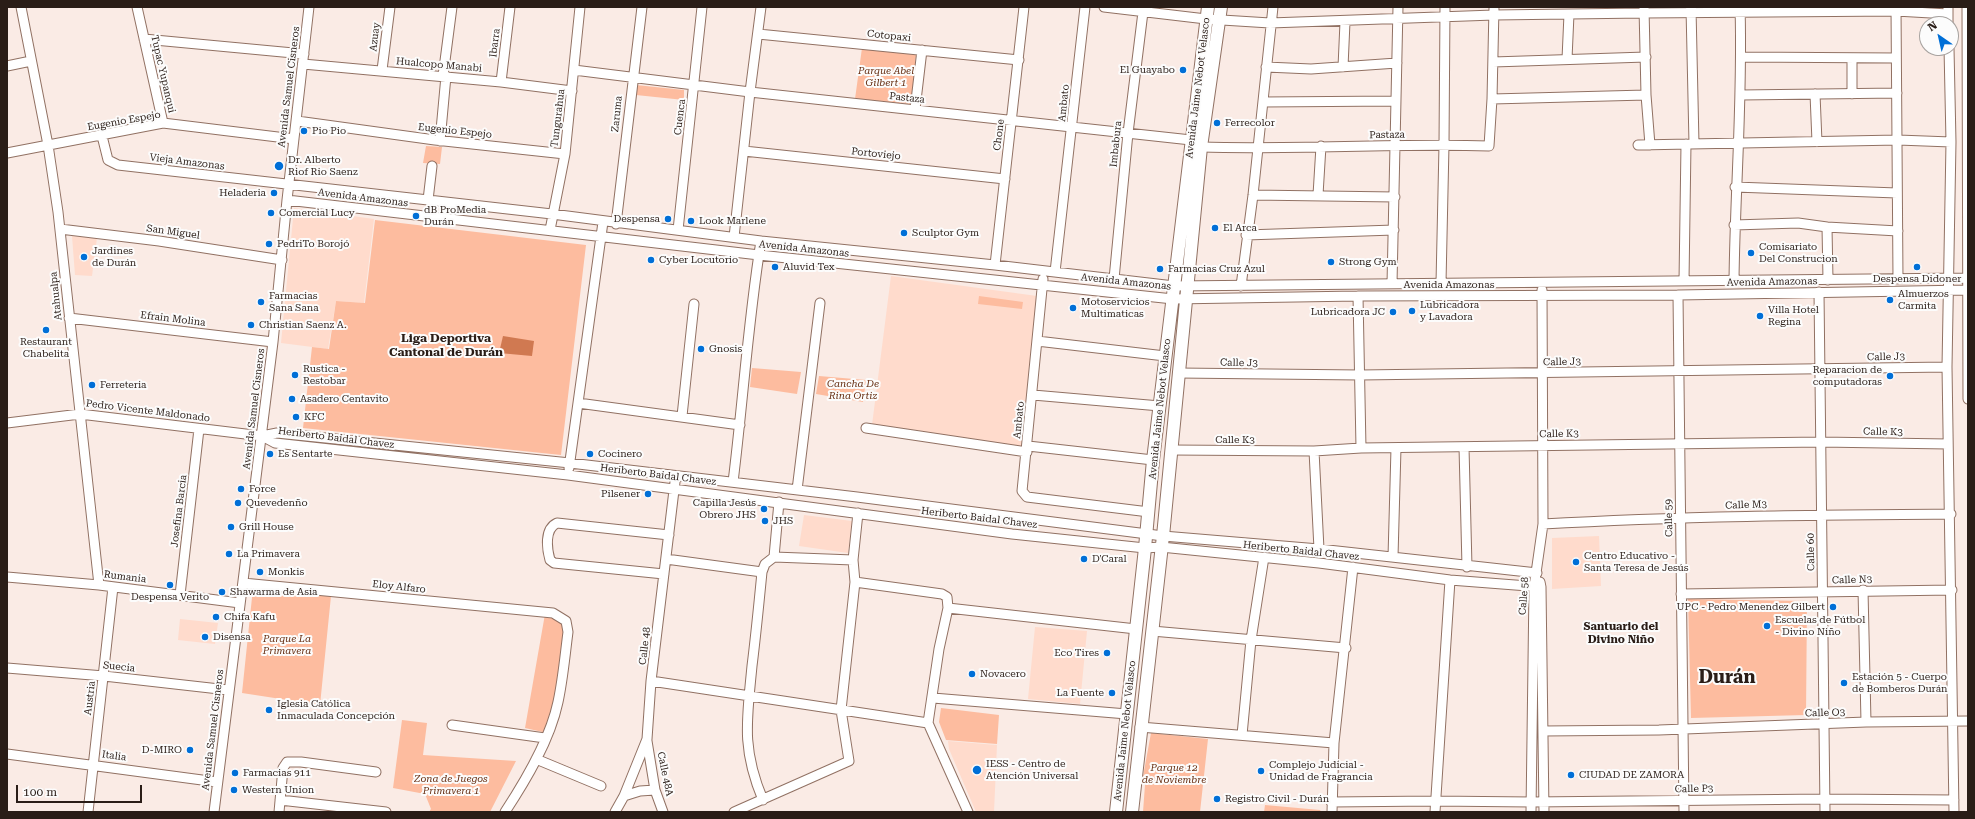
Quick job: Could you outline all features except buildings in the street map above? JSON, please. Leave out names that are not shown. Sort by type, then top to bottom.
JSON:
[{"type":"main road","name":"Avenida Jaime Nebot Velasco","points":[[1132,812],[1140,727],[1162,541],[1201,147],[1221,7]]},
{"type":"main road","name":"Avenida Jaime Nebot Velasco","points":[[1116,812],[1147,534],[1153,460],[1207,13]]},
{"type":"street","name":"Atahualpa","points":[[21,7],[48,145],[60,229],[99,585]]},
{"type":"street","name":"Tupac Yupanqui","points":[[137,7],[163,123]]},
{"type":"street","name":"Avenida Samuel Cisneros","points":[[214,812],[228,690],[262,436],[282,260],[288,185],[309,7]]},
{"type":"street","name":"Azuay","points":[[382,70],[390,7]]},
{"type":"street","points":[[440,141],[444,76],[452,7]]},
{"type":"street","name":"Ibarra","points":[[501,82],[510,7]]},
{"type":"street","name":"Tungurahua","points":[[550,230],[565,154],[580,7]]},
{"type":"street","name":"Zaruma","points":[[616,224],[632,78],[642,7]]},
{"type":"street","name":"Cuenca","points":[[678,230],[702,7]]},
{"type":"street","points":[[734,236],[761,7]]},
{"type":"street","name":"Chone","points":[[995,265],[1024,7]]},
{"type":"street","name":"Ambato","points":[[1055,272],[1085,7]]},
{"type":"street","points":[[1104,7],[1142,12],[1207,13],[1219,20],[1270,23],[1445,18],[1494,11],[1569,14],[1644,10],[1948,10]]},
{"type":"street","points":[[1241,286],[1246,235],[1253,195],[1270,23],[1273,7]]},
{"type":"street","points":[[1392,284],[1398,7]]},
{"type":"street","points":[[1441,283],[1445,7]]},
{"type":"street","points":[[1967,7],[1968,399]]},
{"type":"street","points":[[1896,9],[1898,279]]},
{"type":"street","points":[[1644,10],[1646,95],[1650,145]]},
{"type":"street","points":[[1684,282],[1690,144],[1691,10]]},
{"type":"street","points":[[1734,281],[1735,187],[1741,95],[1740,10]]},
{"type":"street","name":"Pastaza","points":[[1201,147],[1257,149],[1321,146],[1490,146],[1494,11]]},
{"type":"street","name":"Imbabura","points":[[1114,279],[1128,133],[1142,12]]},
{"type":"street","points":[[1567,59],[1569,14]]},
{"type":"street","points":[[1343,67],[1345,22]]},
{"type":"street","name":"Cotopaxi","points":[[758,34],[1019,60]]},
{"type":"street","points":[[144,39],[304,54]]},
{"type":"street","points":[[915,109],[922,50]]},
{"type":"street","points":[[1949,56],[1950,278],[1947,368],[1951,514],[1954,812]]},
{"type":"street","points":[[1493,62],[1646,57]]},
{"type":"street","points":[[1741,57],[1852,59],[1896,58]]},
{"type":"street","points":[[1852,59],[1852,94]]},
{"type":"street","points":[[7,66],[31,61]]},
{"type":"street","points":[[1266,67],[1311,69],[1397,63]]},
{"type":"street","name":"Hualcopo Manabi","points":[[303,64],[444,76],[572,91]]},
{"type":"street","name":"Pastaza","points":[[574,70],[750,92],[1191,140]]},
{"type":"street","points":[[1741,95],[1897,93]]},
{"type":"street","points":[[1815,94],[1817,142]]},
{"type":"street","points":[[1492,99],[1646,95]]},
{"type":"street","points":[[1263,102],[1396,101]]},
{"type":"street","name":"Eugenio Espejo","points":[[296,122],[440,141],[565,154]]},
{"type":"street","name":"Eugenio Espejo","points":[[7,153],[102,136],[163,123],[294,139]]},
{"type":"street","name":"Vieja Amazonas","points":[[102,136],[108,160],[118,165],[288,185]]},
{"type":"street","points":[[1638,146],[1898,140],[1950,142]]},
{"type":"street","points":[[1318,195],[1321,146]]},
{"type":"street","name":"Portoviejo","points":[[744,151],[1005,179]]},
{"type":"street","points":[[428,200],[432,166]]},
{"type":"street","name":"Avenida Amazonas","points":[[288,185],[552,214],[616,224],[734,236],[761,241],[995,265],[1174,286],[1187,292],[1358,296],[1678,296],[1967,290]]},
{"type":"street","points":[[1735,187],[1897,192]]},
{"type":"street","points":[[1253,195],[1395,197]]},
{"type":"street","name":"Avenida Amazonas","points":[[287,200],[759,255],[1173,299],[1187,292],[1241,286],[1968,278]]},
{"type":"street","points":[[568,475],[603,222]]},
{"type":"street","points":[[1734,225],[1798,224],[1898,231]]},
{"type":"street","points":[[1827,227],[1828,280]]},
{"type":"street","name":"San Miguel","points":[[60,229],[159,241],[282,260]]},
{"type":"street","points":[[1246,235],[1394,230]]},
{"type":"street","points":[[733,482],[751,311],[761,241]]},
{"type":"street","name":"Ambato","points":[[1043,271],[1043,285],[1027,449],[1153,460]]},
{"type":"street","points":[[1537,573],[1542,524],[1544,373],[1542,282]]},
{"type":"street","name":"Calle 60","points":[[1819,292],[1825,812]]},
{"type":"street","points":[[1358,296],[1361,448]]},
{"type":"street","name":"Calle 59","points":[[1678,296],[1684,812]]},
{"type":"street","points":[[797,490],[820,303]]},
{"type":"street","points":[[682,416],[694,304]]},
{"type":"street","name":"Efrain Molina","points":[[69,318],[273,342]]},
{"type":"street","points":[[1037,341],[1165,356]]},
{"type":"street","name":"Calle J3","points":[[1178,373],[1360,375],[1947,368]]},
{"type":"street","points":[[1033,395],[1160,406]]},
{"type":"street","points":[[578,403],[740,425]]},
{"type":"street","name":"Pedro Vicente Maldonado","points":[[7,422],[80,414],[262,436]]},
{"type":"street","points":[[866,428],[1027,449],[1022,491],[1027,497],[1149,512]]},
{"type":"street","name":"Josefina Barcia","points":[[180,595],[199,429]]},
{"type":"street","name":"Heriberto Baidal Chavez","points":[[262,436],[277,433],[570,463],[733,482],[1147,534],[1162,541],[1264,558],[1353,567],[1450,580],[1538,587]]},
{"type":"street","name":"Heriberto Baidal Chavez","points":[[262,436],[275,443],[675,488],[1012,534],[1145,548],[1162,541],[1319,549],[1467,567],[1537,573]]},
{"type":"street","name":"Calle K3","points":[[1171,450],[1314,451],[1361,448],[1821,442],[1948,444]]},
{"type":"street","points":[[1464,447],[1467,567]]},
{"type":"street","points":[[1393,557],[1396,448]]},
{"type":"street","points":[[1314,451],[1319,549]]},
{"type":"street","name":"Calle 48","points":[[614,812],[624,796],[646,739],[651,681],[676,476]]},
{"type":"street","points":[[774,557],[779,502]]},
{"type":"street","points":[[734,812],[844,765],[850,761],[841,710],[855,582],[853,560],[858,513]]},
{"type":"street","name":"Calle M3","points":[[1542,524],[1822,514],[1951,514]]},
{"type":"street","points":[[664,574],[554,563],[550,560],[547,539],[551,527],[557,523],[669,535]]},
{"type":"street","points":[[763,800],[749,761],[746,725],[762,572],[765,564],[774,557],[853,560]]},
{"type":"street","points":[[1242,735],[1251,640],[1264,558]]},
{"type":"street","points":[[666,559],[762,572]]},
{"type":"street","points":[[1332,812],[1331,802],[1334,743],[1346,648],[1353,567]]},
{"type":"street","name":"Calle 58","points":[[1537,573],[1543,731],[1544,812]]},
{"type":"street","name":"Rumania","points":[[7,577],[99,585],[240,603]]},
{"type":"street","points":[[1434,812],[1450,580]]},
{"type":"street","points":[[855,582],[942,594],[947,597],[948,608],[939,649],[933,698],[928,723],[968,812]]},
{"type":"street","name":"Eloy Alfaro","points":[[243,583],[553,613],[566,621],[568,632],[558,703],[545,738]]},
{"type":"street","name":"Austria","points":[[88,812],[113,587]]},
{"type":"street","name":"Calle 58","points":[[1531,812],[1538,587]]},
{"type":"street","points":[[1863,590],[1866,722]]},
{"type":"street","name":"Calle N3","points":[[1681,594],[1863,590],[1952,590]]},
{"type":"street","points":[[948,608],[1136,629]]},
{"type":"street","points":[[1152,631],[1346,648]]},
{"type":"street","name":"Suecia","points":[[7,668],[104,676],[228,690]]},
{"type":"street","points":[[651,681],[928,723]]},
{"type":"street","points":[[933,698],[1127,714]]},
{"type":"street","name":"Calle O3","points":[[1543,731],[1683,730],[1866,722],[1968,721]]},
{"type":"street","points":[[452,725],[545,738],[525,781],[504,812]]},
{"type":"street","points":[[1140,727],[1334,743]]},
{"type":"street","name":"Calle 48A","points":[[646,739],[655,790],[663,812]]},
{"type":"street","name":"Italia","points":[[7,754],[93,764],[217,782]]},
{"type":"street","points":[[536,758],[601,786]]},
{"type":"street","points":[[279,812],[282,768],[284,764],[289,762],[376,772]]},
{"type":"street","points":[[624,796],[640,791],[655,790]]},
{"type":"street","name":"Calle P3","points":[[1331,802],[1543,802],[1825,799],[1954,800]]},
{"type":"street","points":[[280,800],[386,812]]},
{"type":"shaded area","points":[[294,208],[374,219],[364,303],[336,301],[328,349],[281,343]]},
{"type":"shaded area","name":"Jardines de Durán","points":[[72,236],[97,238],[92,276],[75,275]]},
{"type":"shaded area","points":[[891,276],[1037,296],[1021,446],[872,425]]},
{"type":"shaded area","points":[[503,336],[534,341],[532,356],[499,353]]},
{"type":"shaded area","points":[[804,515],[852,521],[848,553],[799,546]]},
{"type":"shaded area","name":"Centro Educativo - Santa Teresa de Jesús","points":[[1599,536],[1601,586],[1552,589],[1552,538]]},
{"type":"shaded area","name":"Disensa","points":[[180,619],[218,623],[215,644],[178,640]]},
{"type":"shaded area","points":[[1035,627],[1087,631],[1080,704],[1028,699]]},
{"type":"shaded area","name":"IESS - Centro de Atención Universal","points":[[948,741],[997,745],[994,812],[976,812],[949,749]]},
{"type":"green space","name":"Parque Abel Gilbert 1","points":[[862,48],[916,55],[911,104],[855,99]]},
{"type":"green space","points":[[636,85],[684,90],[684,100],[636,95]]},
{"type":"green space","points":[[426,146],[442,147],[440,164],[423,163]]},
{"type":"green space","name":"Liga Deportiva Cantonal de Durán","points":[[375,220],[586,245],[561,455],[303,428],[312,347],[329,349],[336,301],[365,303]]},
{"type":"green space","points":[[979,296],[1023,302],[1022,309],[978,304]]},
{"type":"green space","points":[[752,368],[801,372],[797,394],[750,387]]},
{"type":"green space","name":"Cancha De Rina Ortiz","points":[[819,376],[866,380],[863,402],[816,394]]},
{"type":"green space","name":"Parque La Primavera","points":[[253,588],[331,596],[320,705],[242,693]]},
{"type":"green space","points":[[1688,599],[1807,601],[1806,715],[1691,718]]},
{"type":"green space","points":[[545,614],[566,621],[562,679],[547,733],[525,728]]},
{"type":"green space","points":[[941,708],[999,715],[997,744],[946,740],[939,722]]},
{"type":"green space","name":"Zona de Juegos Primavera 1","points":[[402,720],[427,723],[423,755],[516,761],[490,812],[429,812],[431,809],[425,794],[393,788]]},
{"type":"green space","name":"Parque 12 de Noviembre","points":[[1151,733],[1208,739],[1200,812],[1143,812],[1145,785],[1142,782]]},
{"type":"green space","points":[[1265,805],[1320,810],[1321,812],[1264,812]]},
{"type":"place","name":"El Guayabo","points":[[1183,70]]},
{"type":"place","name":"Ferrecolor","points":[[1217,123]]},
{"type":"place","name":"Pio Pio","points":[[304,131]]},
{"type":"place","name":"Dr. Alberto Riof Rio Saenz","points":[[279,166]]},
{"type":"place","name":"Heladeria","points":[[274,193]]},
{"type":"place","name":"Comercial Lucy","points":[[271,213]]},
{"type":"place","name":"dB ProMedia Durán","points":[[416,216]]},
{"type":"place","name":"Despensa","points":[[668,219]]},
{"type":"place","name":"Look Marlene","points":[[691,221]]},
{"type":"place","name":"El Arca","points":[[1215,228]]},
{"type":"place","name":"Sculptor Gym","points":[[904,233]]},
{"type":"place","name":"PedriTo Borojó","points":[[269,244]]},
{"type":"place","name":"Comisariato Del Construcion","points":[[1751,253]]},
{"type":"place","name":"Jardines de Durán","points":[[84,257]]},
{"type":"place","name":"Cyber Locutorio","points":[[651,260]]},
{"type":"place","name":"Strong Gym","points":[[1331,262]]},
{"type":"place","name":"Aluvid Tex","points":[[775,267]]},
{"type":"place","name":"Despensa Didoner","points":[[1917,267]]},
{"type":"place","name":"Farmacias Cruz Azul","points":[[1160,269]]},
{"type":"place","name":"Almuerzos Carmita","points":[[1890,300]]},
{"type":"place","name":"Farmacias Sana Sana","points":[[261,302]]},
{"type":"place","name":"Motoservicios Multimaticas","points":[[1073,308]]},
{"type":"place","name":"Lubricadora y Lavadora","points":[[1412,311]]},
{"type":"place","name":"Lubricadora JC","points":[[1393,312]]},
{"type":"place","name":"Villa Hotel Regina","points":[[1760,316]]},
{"type":"place","name":"Christian Saenz A.","points":[[251,325]]},
{"type":"place","name":"Restaurant Chabelita","points":[[46,330]]},
{"type":"place","name":"Gnosis","points":[[701,349]]},
{"type":"place","name":"Rustica - Restobar","points":[[295,375]]},
{"type":"place","name":"Reparacion de computadoras","points":[[1890,376]]},
{"type":"place","name":"Ferreteria","points":[[92,385]]},
{"type":"place","name":"Asadero Centavito","points":[[292,399]]},
{"type":"place","name":"KFC","points":[[296,417]]},
{"type":"place","name":"Es Sentarte","points":[[270,454]]},
{"type":"place","name":"Cocinero","points":[[590,454]]},
{"type":"place","name":"Force","points":[[241,489]]},
{"type":"place","name":"Pilsener","points":[[648,494]]},
{"type":"place","name":"Quevedenño","points":[[238,503]]},
{"type":"place","name":"Capilla Jesús Obrero JHS","points":[[764,509]]},
{"type":"place","name":"JHS","points":[[765,521]]},
{"type":"place","name":"Grill House","points":[[231,527]]},
{"type":"place","name":"La Primavera","points":[[229,554]]},
{"type":"place","name":"D'Caral","points":[[1084,559]]},
{"type":"place","name":"Centro Educativo - Santa Teresa de Jesús","points":[[1576,562]]},
{"type":"place","name":"Monkis","points":[[260,572]]},
{"type":"place","name":"Despensa Verito","points":[[170,585]]},
{"type":"place","name":"Shawarma de Asia","points":[[222,592]]},
{"type":"place","name":"UPC - Pedro Menendez Gilbert","points":[[1833,607]]},
{"type":"place","name":"Chifa Kafu","points":[[216,617]]},
{"type":"place","name":"Escuelas de Fútbol - Divino Niño","points":[[1767,626]]},
{"type":"place","name":"Disensa","points":[[205,637]]},
{"type":"place","name":"Eco Tires","points":[[1107,653]]},
{"type":"place","name":"Novacero","points":[[972,674]]},
{"type":"place","name":"Estación 5 - Cuerpo de Bomberos Durán","points":[[1844,683]]},
{"type":"place","name":"La Fuente","points":[[1112,693]]},
{"type":"place","name":"Iglesia Católica Inmaculada Concepción","points":[[269,710]]},
{"type":"place","name":"D-MIRO","points":[[190,750]]},
{"type":"place","name":"IESS - Centro de Atención Universal","points":[[977,770]]},
{"type":"place","name":"Complejo Judicial - Unidad de Fragrancia","points":[[1261,771]]},
{"type":"place","name":"Farmacias 911","points":[[235,773]]},
{"type":"place","name":"CIUDAD DE ZAMORA","points":[[1571,775]]},
{"type":"place","name":"Western Union","points":[[234,790]]},
{"type":"place","name":"Registro Civil - Durán","points":[[1217,799]]},
{"type":"district","name":"Liga Deportiva Cantonal de Durán","points":[[446,345]]},
{"type":"district","name":"Santuario del Divino Niño","points":[[1621,633]]},
{"type":"district","name":"Durán","points":[[1727,678]]}]
